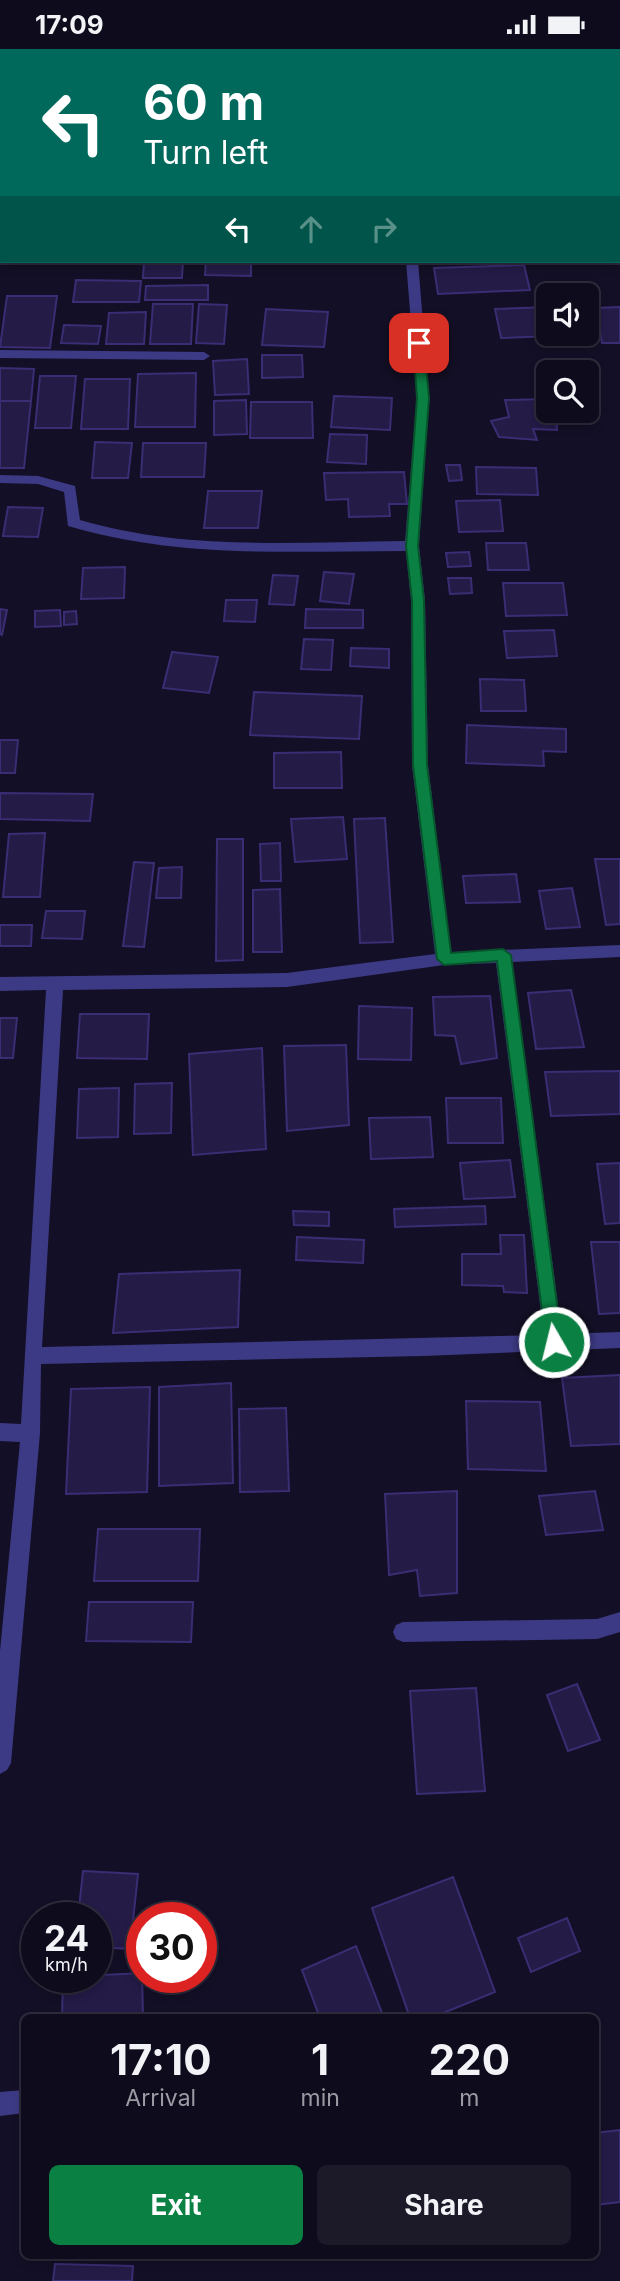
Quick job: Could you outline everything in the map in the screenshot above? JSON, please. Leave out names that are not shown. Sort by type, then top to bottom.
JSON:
[{"type":"street","points":[[412,263],[423,398],[412,546],[418,600],[420,765],[444,959]]},
{"type":"street","points":[[0,354],[204,356]]},
{"type":"street","points":[[0,479],[38,480],[70,489],[73,523],[107,535],[191,545],[412,546]]},
{"type":"street","points":[[0,984],[287,980],[444,959],[620,951]]},
{"type":"street","points":[[503,955],[554,1342]]},
{"type":"street","points":[[0,1763],[30,1433],[32,1356],[55,984]]},
{"type":"street","points":[[32,1356],[620,1340]]},
{"type":"street","points":[[0,1432],[30,1433]]},
{"type":"street","points":[[402,1632],[597,1629],[620,1622]]},
{"type":"street","points":[[0,2104],[21,2102]]},
{"type":"building","points":[[144,263],[183,263],[182,278],[143,278]]},
{"type":"building","points":[[206,263],[251,263],[251,276],[205,275]]},
{"type":"building","points":[[524,265],[530,290],[438,294],[434,268]]},
{"type":"building","points":[[76,280],[141,281],[139,302],[73,302]]},
{"type":"building","points":[[208,285],[208,300],[145,300],[146,286]]},
{"type":"building","points":[[7,296],[57,296],[50,348],[0,347]]},
{"type":"building","points":[[153,304],[193,304],[191,344],[150,344]]},
{"type":"building","points":[[199,304],[227,305],[224,344],[196,343]]},
{"type":"building","points":[[536,307],[536,337],[501,338],[495,309]]},
{"type":"building","points":[[620,307],[620,343],[602,343],[599,308]]},
{"type":"building","points":[[266,309],[328,312],[324,347],[262,345]]},
{"type":"building","points":[[146,312],[144,344],[106,344],[109,313]]},
{"type":"building","points":[[64,325],[101,326],[98,344],[61,343]]},
{"type":"building","points":[[262,355],[302,355],[303,377],[262,378]]},
{"type":"building","points":[[247,359],[249,394],[215,395],[213,361]]},
{"type":"building","points":[[0,368],[34,369],[31,401],[0,401]]},
{"type":"building","points":[[196,373],[195,427],[135,427],[138,374]]},
{"type":"building","points":[[40,376],[76,376],[71,428],[35,428]]},
{"type":"building","points":[[85,379],[130,379],[128,429],[81,429]]},
{"type":"building","points":[[334,396],[392,398],[390,430],[331,427]]},
{"type":"building","points":[[536,399],[536,423],[557,423],[557,430],[533,429],[537,440],[499,437],[491,421],[509,417],[505,400]]},
{"type":"building","points":[[246,400],[247,434],[214,435],[214,401]]},
{"type":"building","points":[[0,401],[31,401],[24,468],[0,468]]},
{"type":"building","points":[[251,402],[312,402],[313,438],[250,438]]},
{"type":"building","points":[[330,434],[367,435],[366,464],[327,462]]},
{"type":"building","points":[[95,442],[132,443],[128,478],[92,478]]},
{"type":"building","points":[[143,443],[206,443],[204,477],[141,477]]},
{"type":"building","points":[[446,465],[460,465],[462,480],[449,481]]},
{"type":"building","points":[[476,467],[536,468],[538,495],[477,494]]},
{"type":"building","points":[[404,472],[407,504],[389,504],[390,516],[349,517],[348,499],[326,500],[324,473]]},
{"type":"building","points":[[208,491],[262,491],[258,528],[204,528]]},
{"type":"building","points":[[500,500],[503,531],[459,532],[456,501]]},
{"type":"building","points":[[8,507],[43,508],[38,537],[3,536]]},
{"type":"building","points":[[486,543],[526,543],[529,570],[488,570]]},
{"type":"building","points":[[469,552],[471,566],[448,567],[446,553]]},
{"type":"building","points":[[125,567],[124,598],[81,599],[83,568]]},
{"type":"building","points":[[324,572],[354,574],[349,604],[320,601]]},
{"type":"building","points":[[273,575],[298,576],[294,605],[269,604]]},
{"type":"building","points":[[448,578],[471,578],[472,593],[450,594]]},
{"type":"building","points":[[503,583],[563,583],[567,615],[506,616]]},
{"type":"building","points":[[226,600],[257,600],[255,622],[224,621]]},
{"type":"building","points":[[0,609],[7,610],[2,635],[0,634]]},
{"type":"building","points":[[306,609],[363,610],[363,628],[305,628]]},
{"type":"building","points":[[60,610],[61,626],[35,627],[35,611]]},
{"type":"building","points":[[76,611],[77,624],[64,625],[64,612]]},
{"type":"building","points":[[554,630],[557,656],[507,658],[504,631]]},
{"type":"building","points":[[304,639],[333,640],[331,670],[301,669]]},
{"type":"building","points":[[351,648],[389,649],[389,668],[350,666]]},
{"type":"building","points":[[172,652],[218,657],[209,693],[163,688]]},
{"type":"building","points":[[480,679],[524,680],[526,711],[481,711]]},
{"type":"building","points":[[254,692],[362,696],[359,739],[250,735]]},
{"type":"building","points":[[467,725],[566,729],[566,752],[543,751],[544,766],[466,763]]},
{"type":"building","points":[[0,740],[18,740],[15,773],[0,773]]},
{"type":"building","points":[[341,752],[342,788],[274,788],[274,753]]},
{"type":"building","points":[[0,793],[93,794],[90,821],[0,819]]},
{"type":"building","points":[[343,817],[347,859],[295,862],[291,819]]},
{"type":"building","points":[[385,818],[393,942],[360,943],[354,819]]},
{"type":"building","points":[[45,833],[40,897],[3,897],[9,834]]},
{"type":"building","points":[[217,839],[243,839],[243,960],[216,961]]},
{"type":"building","points":[[280,843],[281,881],[261,881],[260,844]]},
{"type":"building","points":[[595,859],[620,859],[620,924],[606,925]]},
{"type":"building","points":[[134,862],[154,863],[144,947],[123,946]]},
{"type":"building","points":[[182,867],[181,898],[156,898],[159,868]]},
{"type":"building","points":[[516,874],[520,902],[466,903],[463,876]]},
{"type":"building","points":[[572,888],[580,927],[546,929],[539,891]]},
{"type":"building","points":[[280,889],[282,952],[253,952],[253,890]]},
{"type":"building","points":[[46,911],[85,911],[82,939],[42,938]]},
{"type":"building","points":[[0,925],[32,925],[31,946],[0,946]]},
{"type":"building","points":[[571,990],[584,1047],[536,1049],[528,993]]},
{"type":"building","points":[[490,996],[497,1058],[461,1064],[455,1036],[435,1035],[433,997]]},
{"type":"building","points":[[359,1006],[412,1008],[411,1060],[358,1059]]},
{"type":"building","points":[[80,1014],[149,1014],[147,1059],[77,1058]]},
{"type":"building","points":[[0,1018],[17,1018],[13,1058],[0,1058]]},
{"type":"building","points":[[346,1045],[349,1125],[287,1131],[284,1046]]},
{"type":"building","points":[[262,1048],[266,1149],[193,1155],[189,1054]]},
{"type":"building","points":[[620,1071],[620,1114],[551,1116],[545,1072]]},
{"type":"building","points":[[172,1083],[171,1133],[134,1134],[135,1084]]},
{"type":"building","points":[[119,1088],[118,1137],[77,1138],[79,1089]]},
{"type":"building","points":[[446,1098],[501,1098],[503,1143],[448,1143]]},
{"type":"building","points":[[430,1117],[433,1157],[371,1159],[369,1118]]},
{"type":"building","points":[[510,1160],[515,1197],[464,1199],[460,1163]]},
{"type":"building","points":[[620,1163],[620,1223],[605,1224],[597,1164]]},
{"type":"building","points":[[485,1206],[486,1224],[395,1227],[394,1209]]},
{"type":"building","points":[[293,1211],[329,1212],[329,1226],[294,1225]]},
{"type":"building","points":[[500,1235],[524,1235],[527,1293],[504,1292],[503,1286],[462,1285],[462,1254],[501,1254]]},
{"type":"building","points":[[297,1237],[364,1240],[363,1263],[296,1260]]},
{"type":"building","points":[[591,1242],[620,1242],[620,1313],[599,1314]]},
{"type":"building","points":[[240,1270],[238,1327],[113,1333],[119,1274]]},
{"type":"building","points":[[620,1375],[620,1444],[571,1446],[562,1378]]},
{"type":"building","points":[[231,1383],[233,1483],[159,1486],[159,1387]]},
{"type":"building","points":[[150,1387],[147,1492],[66,1494],[71,1389]]},
{"type":"building","points":[[466,1401],[540,1402],[546,1471],[468,1469]]},
{"type":"building","points":[[286,1408],[289,1491],[240,1492],[239,1409]]},
{"type":"building","points":[[457,1491],[457,1593],[420,1596],[417,1570],[389,1575],[385,1494]]},
{"type":"building","points":[[595,1491],[603,1530],[546,1535],[539,1496]]},
{"type":"building","points":[[98,1529],[200,1529],[198,1581],[94,1581]]},
{"type":"building","points":[[89,1602],[193,1602],[191,1642],[86,1641]]},
{"type":"building","points":[[577,1684],[600,1740],[568,1751],[547,1695]]},
{"type":"building","points":[[476,1688],[485,1791],[417,1794],[410,1691]]},
{"type":"building","points":[[83,1871],[138,1874],[135,1902],[126,1902],[126,1949],[112,1948],[112,1902],[80,1902]]},
{"type":"building","points":[[453,1877],[495,1992],[441,2014],[409,2014],[372,1908]]},
{"type":"building","points":[[567,1918],[580,1951],[531,1972],[518,1938]]},
{"type":"building","points":[[356,1946],[382,2014],[318,2014],[302,1970]]},
{"type":"building","points":[[126,1974],[126,1993],[142,1993],[143,2014],[62,2014],[63,1993],[112,1993],[112,1975]]},
{"type":"building","points":[[620,2130],[620,2202],[599,2205],[599,2133]]},
{"type":"building","points":[[55,2264],[133,2266],[132,2281],[53,2281]]},
{"type":"route","points":[[419,343],[423,398],[412,546],[418,600],[420,765],[444,959],[503,955],[554,1342]]}]
